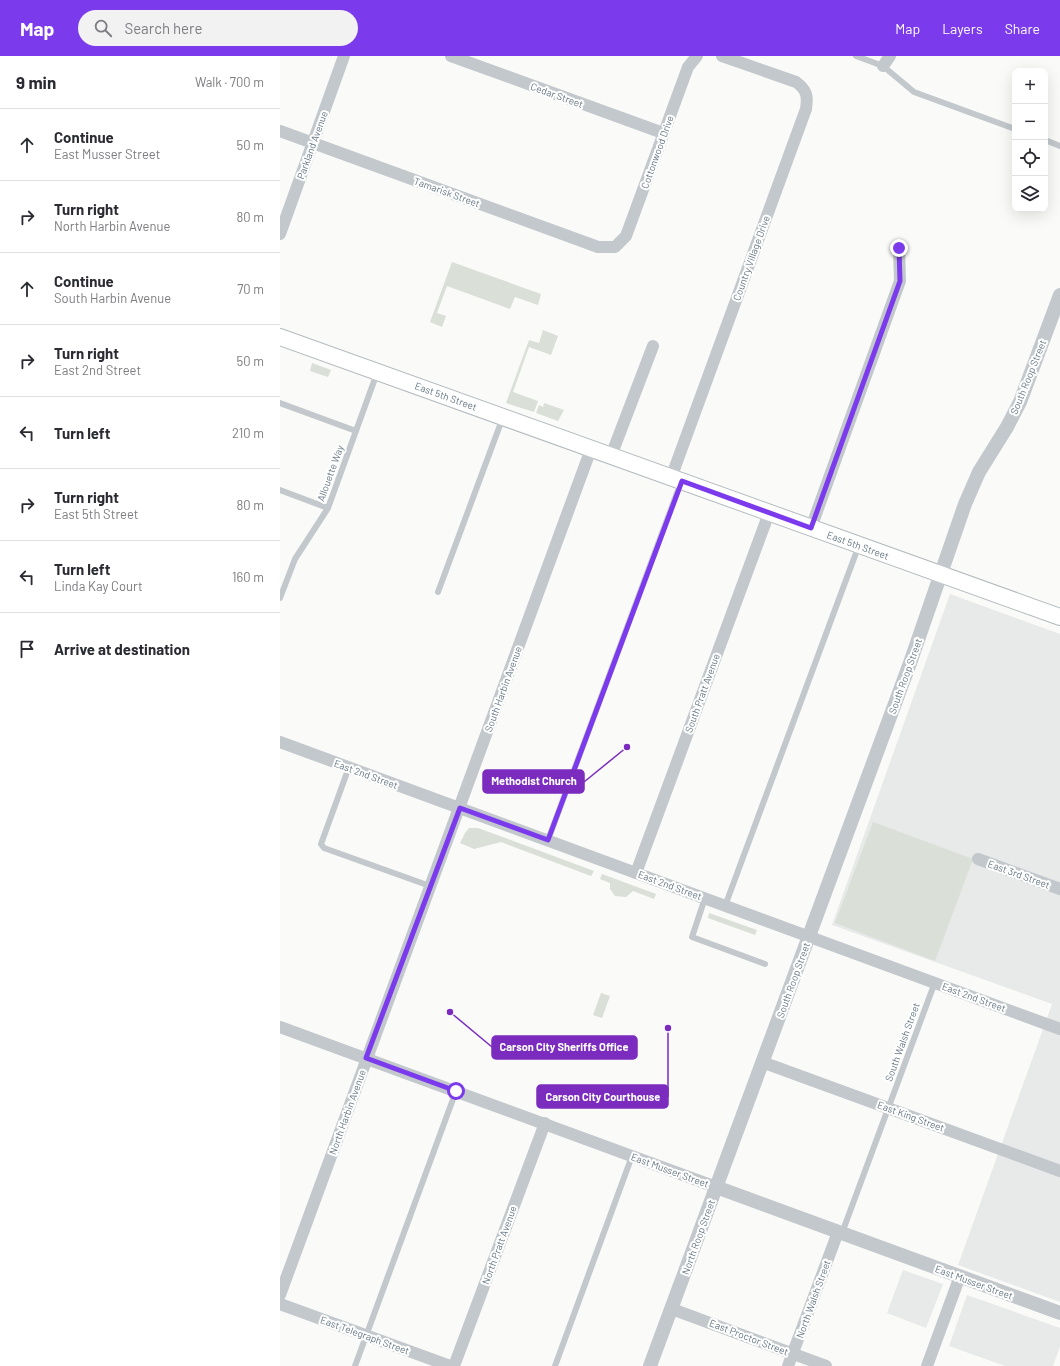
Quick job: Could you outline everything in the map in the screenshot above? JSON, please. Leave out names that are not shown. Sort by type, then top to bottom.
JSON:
[{"type":"main road","name":"East 5th Street","points":[[280,337],[1060,618]]},
{"type":"street","name":"Parkland Avenue","points":[[280,234],[344,56]]},
{"type":"street","name":"Cedar Street","points":[[451,56],[663,133]]},
{"type":"street","name":"Cottonwood Drive","points":[[615,247],[626,236],[688,67],[698,56]]},
{"type":"street","name":"Country Village Drive","points":[[676,480],[806,109],[808,98],[804,88],[796,82],[722,56]]},
{"type":"street","name":"Tamarisk Street","points":[[280,132],[598,247],[615,247]]},
{"type":"street","points":[[811,528],[900,281],[899,248]]},
{"type":"street","name":"South Roop Street","points":[[762,1062],[973,486],[1020,402],[1060,296]]},
{"type":"street","points":[[612,456],[653,346]]},
{"type":"street","name":"South Harbin Avenue","points":[[414,929],[460,808],[591,449]]},
{"type":"street","name":"South Pratt Avenue","points":[[636,873],[769,512]]},
{"type":"street","name":"East 2nd Street","points":[[280,742],[1060,1029]]},
{"type":"street","name":"East 3rd Street","points":[[978,859],[1060,889]]},
{"type":"street","name":"North Harbin Avenue","points":[[280,1295],[414,929]]},
{"type":"street","name":"East Musser Street","points":[[280,1027],[1060,1313]]},
{"type":"street","name":"East King Street","points":[[762,1062],[1060,1171]]},
{"type":"street","name":"North Roop Street","points":[[650,1366],[762,1062]]},
{"type":"street","name":"North Pratt Avenue","points":[[454,1366],[544,1123]]},
{"type":"street","name":"North Walsh Street","points":[[788,1366],[840,1233]]},
{"type":"street","points":[[927,1366],[960,1276]]},
{"type":"street","name":"East Telegraph Street","points":[[280,1304],[450,1366]]},
{"type":"street","name":"East Proctor Street","points":[[672,1309],[826,1366]]},
{"type":"lane","points":[[856,56],[886,61],[914,92],[1012,128]]},
{"type":"lane","points":[[1048,141],[1060,146]]},
{"type":"lane","name":"Allouette Way","points":[[280,598],[295,559],[328,508],[378,372]]},
{"type":"lane","points":[[280,403],[356,431]]},
{"type":"lane","points":[[438,592],[503,417]]},
{"type":"lane","points":[[548,840],[676,480]]},
{"type":"lane","points":[[280,490],[328,508]]},
{"type":"lane","points":[[725,906],[859,545]]},
{"type":"lane","points":[[349,767],[321,844],[324,848],[430,886]]},
{"type":"lane","points":[[705,898],[692,937],[765,964]]},
{"type":"lane","name":"South Walsh Street","points":[[888,1108],[935,982]]},
{"type":"lane","points":[[355,1366],[456,1091]]},
{"type":"lane","name":"North Walsh Street","points":[[840,1233],[888,1108]]},
{"type":"lane","points":[[555,1366],[632,1156]]},
{"type":"shaded area","points":[[452,262],[541,294],[538,305],[515,297],[510,309],[447,286],[437,313],[446,316],[442,327],[430,322]]},
{"type":"shaded area","points":[[543,330],[558,336],[551,355],[529,347],[513,392],[538,401],[534,412],[506,403],[529,340],[539,343]]},
{"type":"shaded area","points":[[312,363],[331,370],[328,377],[310,371]]},
{"type":"shaded area","points":[[544,403],[564,410],[558,421],[536,413],[539,405],[543,407]]},
{"type":"shaded area","points":[[950,594],[1060,634],[1060,1302],[958,1265],[1052,1004],[832,925]]},
{"type":"shaded area","points":[[873,822],[973,859],[935,961],[835,923]]},
{"type":"shaded area","points":[[469,828],[478,828],[594,871],[591,876],[501,842],[474,849],[460,843]]},
{"type":"shaded area","points":[[602,874],[656,894],[654,899],[633,891],[626,897],[615,896],[610,889],[610,883],[600,879]]},
{"type":"shaded area","points":[[709,913],[757,930],[755,935],[708,918]]},
{"type":"shaded area","points":[[601,993],[610,996],[602,1018],[593,1015]]},
{"type":"shaded area","points":[[903,1270],[943,1284],[926,1328],[887,1313]]},
{"type":"shaded area","points":[[967,1295],[1060,1328],[1060,1347],[1053,1366],[1005,1366],[949,1346]]},
{"type":"place","name":"Methodist Church","points":[[627,747]]},
{"type":"place","name":"Carson City Sheriffs Office","points":[[450,1012]]},
{"type":"place","name":"Carson City Courthouse","points":[[668,1028]]},
{"type":"route","points":[[456,1091],[366,1058],[460,808],[548,840],[682,481],[811,528],[900,281],[899,248]]}]
